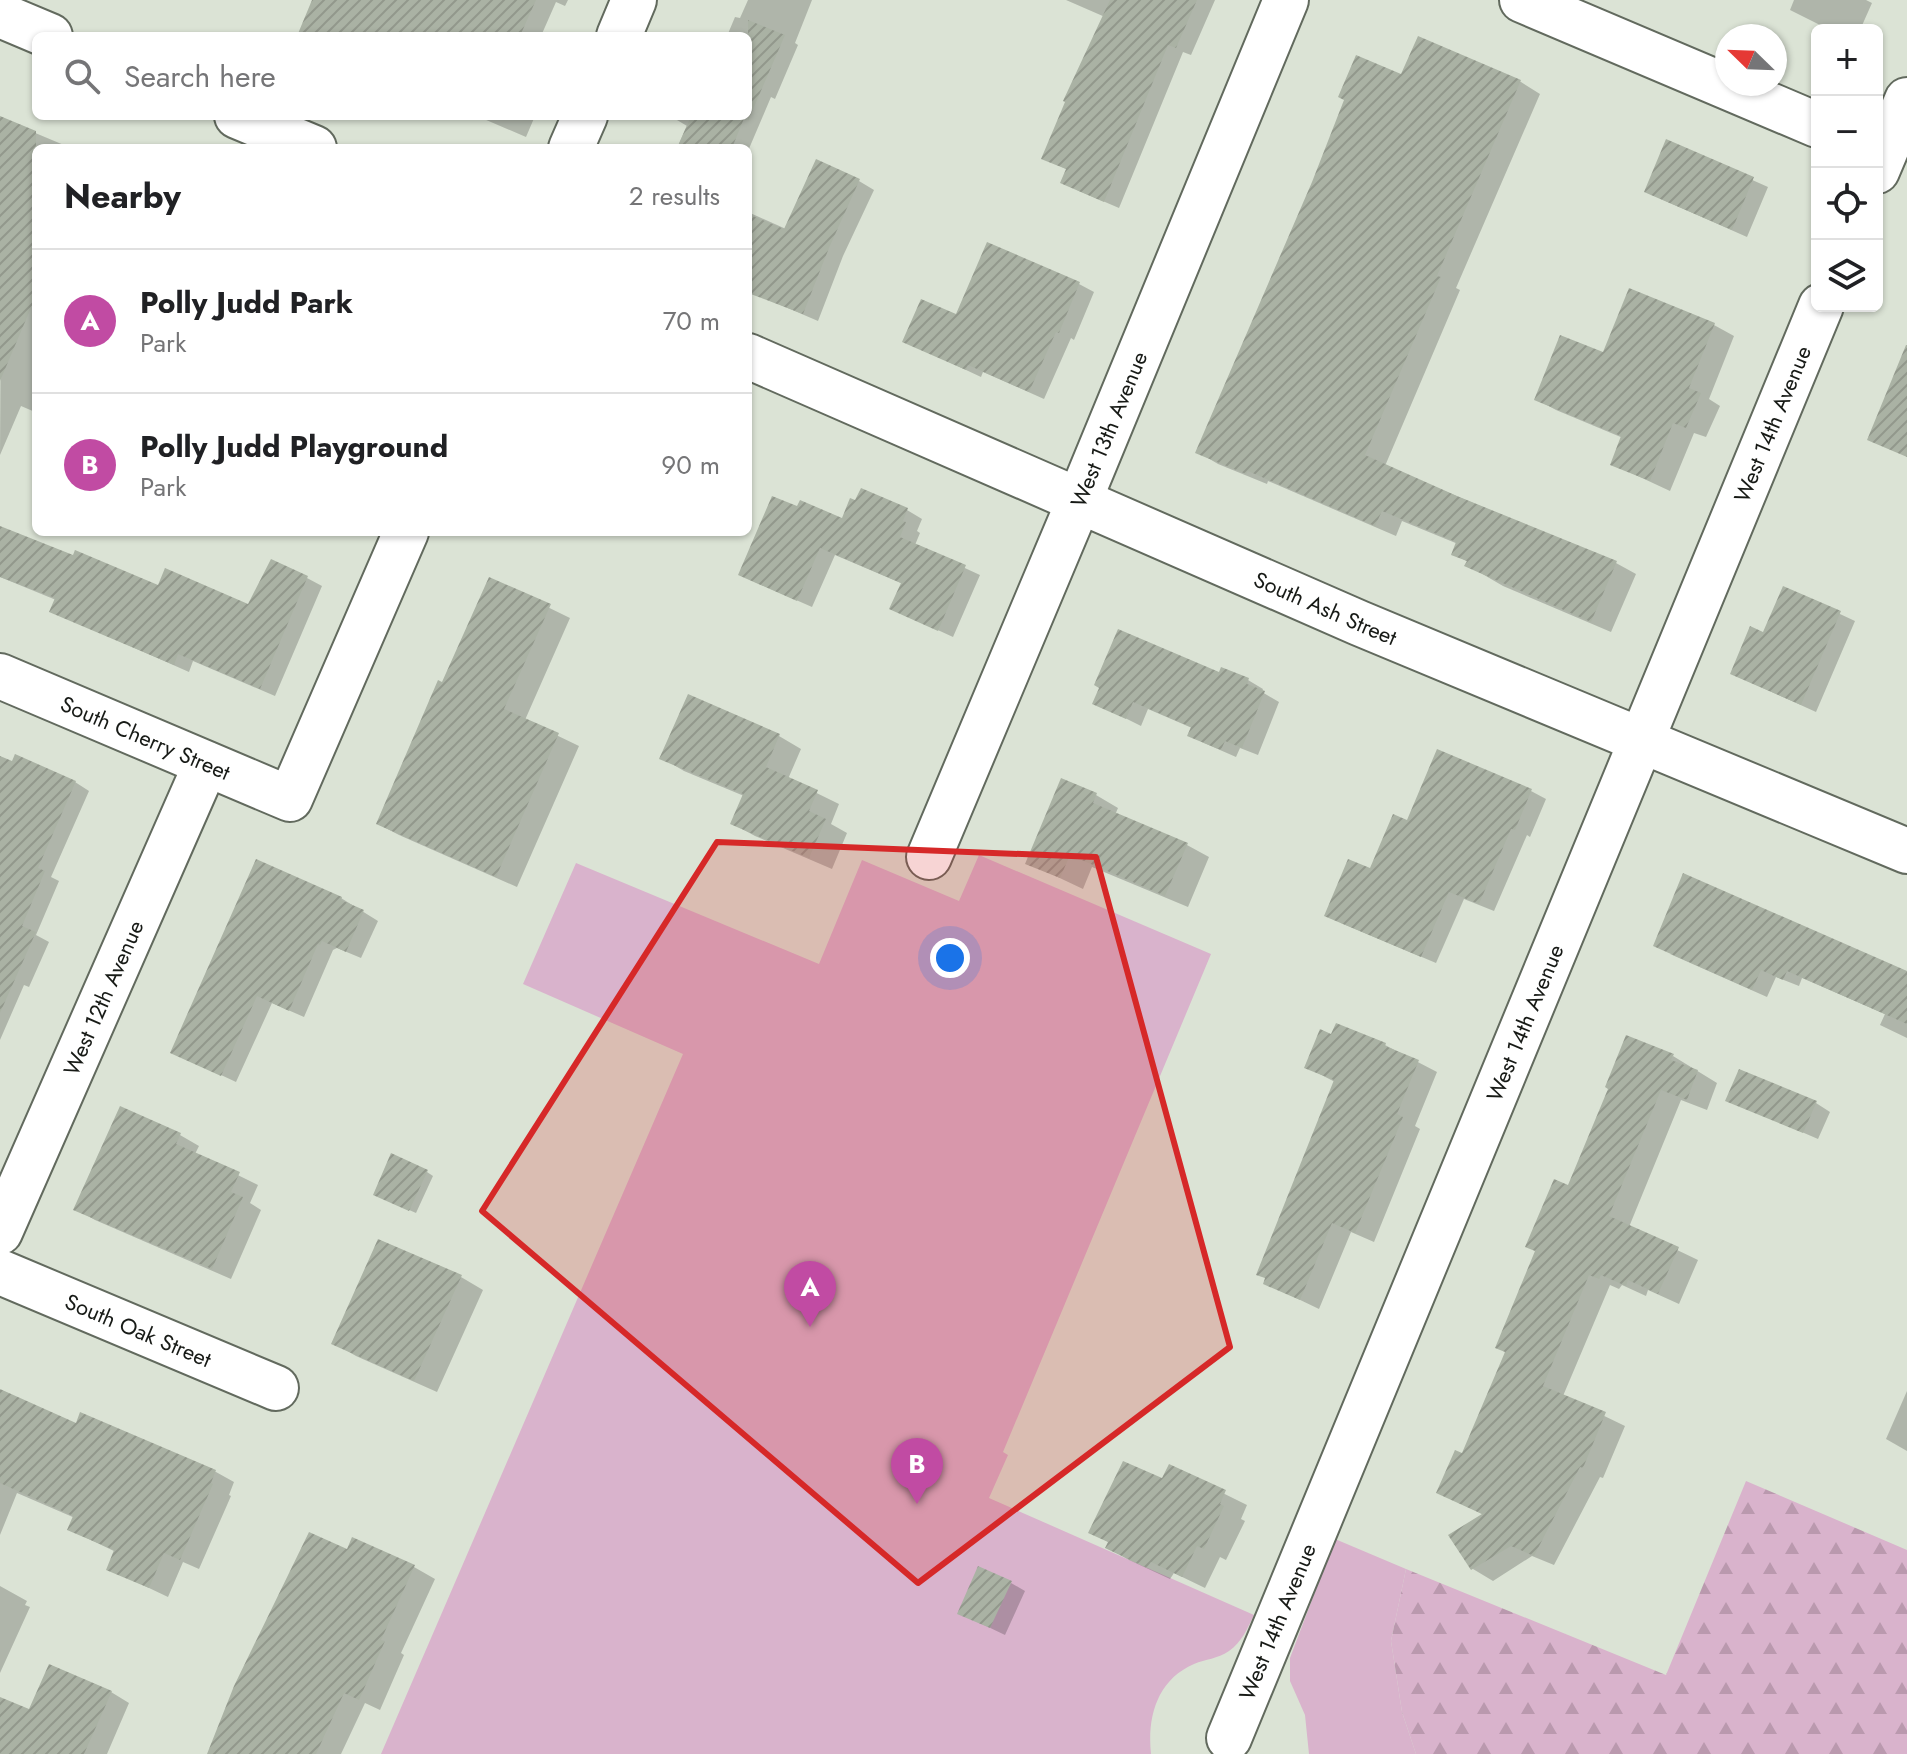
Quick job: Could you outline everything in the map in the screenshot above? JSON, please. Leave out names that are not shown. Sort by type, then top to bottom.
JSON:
[{"type":"street","points":[[621,32],[634,0]]},
{"type":"street","name":"West 13th Avenue","points":[[929,857],[1286,0]]},
{"type":"street","points":[[1522,0],[1811,122]]},
{"type":"street","points":[[0,15],[40,32]]},
{"type":"street","points":[[1886,160],[1907,100]]},
{"type":"street","points":[[247,120],[304,144]]},
{"type":"street","points":[[573,144],[583,120]]},
{"type":"street","name":"West 14th Avenue","points":[[1229,1738],[1819,312]]},
{"type":"street","name":"South Ash Street","points":[[752,358],[1359,623],[1907,851]]},
{"type":"street","name":"South Cherry Street","points":[[0,676],[290,799],[404,536]]},
{"type":"street","name":"West 12th Avenue","points":[[0,1232],[206,764]]},
{"type":"street","name":"South Oak Street","points":[[0,1272],[276,1388]]},
{"type":"highlighted area","points":[[717,842],[1096,857],[1230,1347],[918,1583],[482,1211]]},
{"type":"green space","points":[[979,855],[1211,954],[1003,1452],[1008,1455],[989,1498],[1254,1615],[1241,1639],[1225,1654],[1181,1671],[1163,1690],[1153,1713],[1151,1754],[381,1754],[683,1054],[523,984],[576,863],[819,964],[862,860],[959,901]]},
{"type":"green space","points":[[1746,1481],[1907,1550],[1907,1754],[1416,1754],[1402,1712],[1391,1641],[1406,1569],[1666,1675]]},
{"type":"green space","points":[[1335,1539],[1406,1569],[1391,1641],[1402,1712],[1416,1754],[1309,1754],[1305,1715],[1290,1681],[1290,1658]]},
{"type":"building","points":[[312,0],[536,0],[522,32],[299,32]]},
{"type":"building","points":[[1110,0],[1197,0],[1176,48],[1168,45],[1104,202],[1060,183],[1066,169],[1041,159],[1063,101]]},
{"type":"building","points":[[748,20],[785,35],[752,112],[752,32],[748,32]]},
{"type":"building","points":[[1418,36],[1521,80],[1365,455],[1617,561],[1591,622],[1464,566],[1467,561],[1451,555],[1456,542],[1382,511],[1375,526],[1248,471],[1246,474],[1195,453],[1312,182],[1344,100],[1338,97],[1356,55],[1401,74]]},
{"type":"building","points":[[0,116],[36,131],[36,144],[32,144],[32,305],[0,381]]},
{"type":"building","points":[[689,120],[743,120],[734,144],[679,144]]},
{"type":"building","points":[[1666,139],[1754,177],[1732,230],[1644,192]]},
{"type":"building","points":[[816,159],[860,179],[803,314],[752,295],[752,216],[784,229]]},
{"type":"building","points":[[987,242],[1080,282],[1059,333],[1056,332],[1029,392],[968,365],[966,370],[902,342],[921,299],[956,314]]},
{"type":"building","points":[[1629,288],[1715,323],[1689,388],[1701,393],[1686,428],[1673,423],[1650,481],[1610,465],[1621,436],[1534,400],[1560,335],[1603,352]]},
{"type":"building","points":[[1907,345],[1907,457],[1867,440]]},
{"type":"building","points":[[861,488],[908,508],[900,537],[966,565],[938,631],[889,609],[901,583],[820,548],[797,601],[738,575],[772,496],[797,506],[800,500],[842,518],[850,498],[855,500]]},
{"type":"building","points":[[0,526],[73,555],[75,550],[158,585],[165,568],[248,604],[271,559],[308,576],[260,689],[178,654],[174,665],[49,612],[55,598],[0,577]]},
{"type":"building","points":[[489,577],[551,604],[504,709],[559,733],[496,877],[376,824],[438,680],[442,682]]},
{"type":"building","points":[[1783,586],[1841,611],[1801,705],[1730,674],[1750,626],[1763,632]]},
{"type":"building","points":[[1118,629],[1219,672],[1221,667],[1249,678],[1247,684],[1265,691],[1242,748],[1225,741],[1221,750],[1187,736],[1191,727],[1133,702],[1126,719],[1092,704],[1099,688],[1094,685]]},
{"type":"building","points":[[688,694],[780,734],[766,767],[818,790],[809,811],[826,819],[809,858],[730,824],[743,794],[659,759]]},
{"type":"building","points":[[1437,749],[1532,789],[1479,904],[1449,892],[1421,957],[1324,916],[1348,859],[1370,868],[1393,814],[1407,820]]},
{"type":"building","points":[[15,754],[76,781],[38,868],[45,871],[22,926],[36,932],[0,1013],[0,756],[12,761]]},
{"type":"building","points":[[1061,778],[1097,793],[1093,803],[1188,843],[1165,896],[1070,855],[1060,878],[1025,864]]},
{"type":"building","points":[[256,859],[364,910],[346,952],[322,941],[318,944],[289,1011],[257,996],[221,1076],[170,1053]]},
{"type":"building","points":[[1683,873],[1907,971],[1907,1024],[1787,971],[1783,980],[1761,970],[1752,990],[1653,946]]},
{"type":"building","points":[[1336,1023],[1419,1060],[1397,1114],[1403,1117],[1355,1233],[1332,1223],[1300,1300],[1263,1284],[1265,1278],[1256,1275],[1334,1080],[1304,1068],[1320,1029],[1331,1034]]},
{"type":"building","points":[[1626,1035],[1674,1054],[1671,1060],[1698,1070],[1687,1100],[1661,1090],[1609,1216],[1679,1247],[1658,1294],[1628,1280],[1626,1286],[1601,1275],[1599,1279],[1589,1275],[1543,1386],[1606,1412],[1583,1468],[1580,1467],[1534,1556],[1511,1546],[1471,1570],[1448,1535],[1482,1514],[1436,1493],[1455,1450],[1462,1453],[1505,1352],[1495,1348],[1535,1251],[1525,1247],[1554,1179],[1568,1185],[1608,1089],[1605,1087]]},
{"type":"building","points":[[1739,1069],[1817,1101],[1803,1133],[1725,1101]]},
{"type":"building","points":[[120,1106],[181,1133],[176,1144],[240,1172],[231,1192],[243,1197],[212,1269],[73,1210]]},
{"type":"building","points":[[391,1153],[428,1170],[409,1211],[373,1195]]},
{"type":"building","points":[[378,1239],[462,1275],[414,1381],[331,1344]]},
{"type":"building","points":[[0,1389],[76,1423],[80,1412],[216,1470],[213,1484],[180,1560],[164,1553],[149,1588],[106,1570],[114,1550],[67,1530],[73,1516],[0,1483]]},
{"type":"building","points":[[1123,1461],[1162,1478],[1169,1464],[1226,1490],[1220,1504],[1224,1506],[1204,1549],[1197,1546],[1182,1577],[1151,1562],[1147,1568],[1105,1548],[1108,1542],[1088,1533]]},
{"type":"building","points":[[309,1532],[347,1549],[352,1537],[415,1565],[381,1640],[385,1641],[359,1700],[344,1693],[316,1754],[207,1754],[234,1686]]},
{"type":"building","points":[[978,1566],[1012,1581],[990,1628],[957,1614]]},
{"type":"building","points":[[49,1664],[112,1691],[84,1754],[0,1754],[0,1697],[29,1709]]},
{"type":"place","name":"Polly Judd Park","points":[[810,1327]]},
{"type":"place","name":"Polly Judd Playground","points":[[917,1504]]}]
